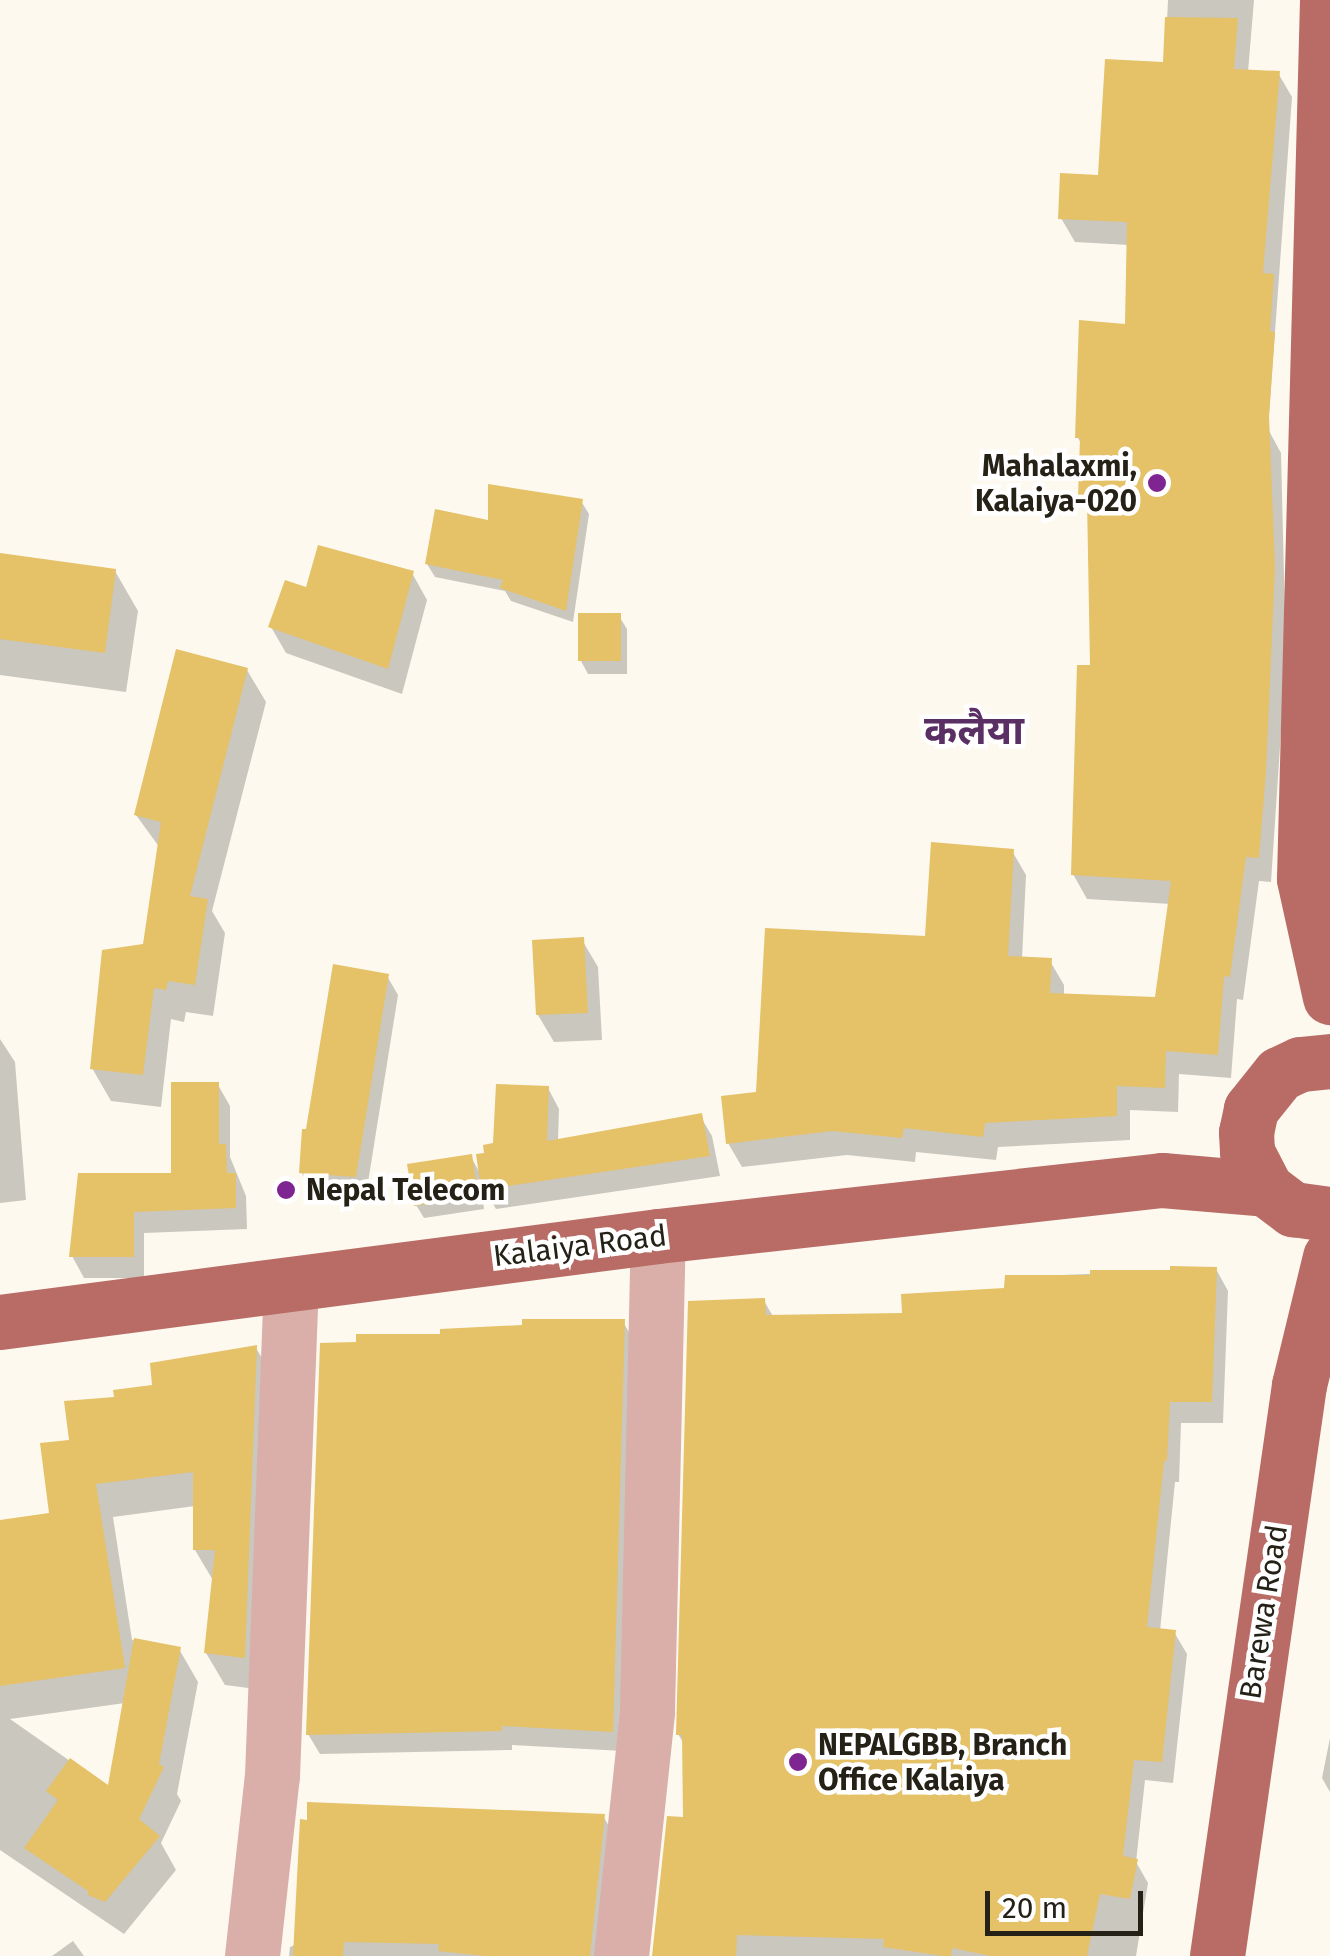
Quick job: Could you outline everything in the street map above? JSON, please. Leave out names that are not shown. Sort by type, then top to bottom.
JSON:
[{"type":"main road","points":[[1327,0],[1304,879],[1327,984],[1315,1062],[1262,1090],[1251,1110],[1246,1132],[1247,1152],[1270,1193],[1327,1263]]},
{"type":"main road","points":[[1162,1180],[1246,1132]]},
{"type":"main road","points":[[1162,1180],[1270,1193],[1292,1209],[1330,1214]]},
{"type":"main road","name":"Kalaiya Road","points":[[0,1322],[658,1236],[1162,1180]]},
{"type":"main road","name":"Barewa Road","points":[[1216,1956],[1314,1388],[1327,1263]]},
{"type":"street","points":[[621,1956],[646,1711],[658,1236]]},
{"type":"street","points":[[252,1956],[272,1776],[291,1284]]},
{"type":"building","points":[[1165,17],[1238,18],[1234,69],[1280,71],[1263,273],[1274,274],[1270,331],[1275,332],[1269,416],[1275,567],[1266,772],[1259,858],[1246,857],[1230,977],[1224,976],[1218,1055],[1166,1051],[1165,1088],[1117,1086],[1117,1116],[985,1123],[983,1137],[904,1128],[902,1138],[832,1131],[726,1144],[721,1096],[756,1092],[765,928],[925,936],[931,842],[1014,849],[1008,956],[1052,958],[1050,993],[1155,997],[1171,881],[1071,875],[1077,665],[1090,665],[1087,499],[1078,499],[1080,438],[1075,438],[1079,320],[1125,324],[1127,222],[1058,219],[1060,173],[1098,175],[1105,59],[1163,62]]},
{"type":"building","points":[[488,484],[583,499],[566,611],[500,588],[503,580],[425,564],[435,509],[488,520]]},
{"type":"building","points":[[318,545],[414,571],[388,669],[268,627],[285,580],[306,587]]},
{"type":"building","points":[[0,553],[116,569],[105,653],[0,639]]},
{"type":"building","points":[[578,613],[621,613],[621,661],[578,661]]},
{"type":"building","points":[[176,649],[248,668],[190,896],[208,899],[195,985],[168,981],[166,990],[154,988],[143,1075],[90,1069],[102,950],[143,944],[161,822],[134,815]]},
{"type":"building","points":[[584,937],[588,1013],[536,1015],[532,940]]},
{"type":"building","points":[[333,964],[389,974],[356,1177],[299,1173],[302,1129],[306,1129]]},
{"type":"building","points":[[171,1082],[219,1082],[219,1144],[226,1144],[227,1173],[236,1173],[236,1208],[134,1212],[134,1257],[69,1257],[78,1173],[171,1173]]},
{"type":"building","points":[[496,1084],[549,1086],[547,1141],[702,1113],[710,1156],[481,1190],[476,1154],[484,1153],[483,1145],[493,1143]]},
{"type":"building","points":[[472,1154],[478,1196],[414,1206],[407,1164]]},
{"type":"building","points":[[1170,1266],[1217,1267],[1212,1402],[1170,1402],[1167,1461],[1147,1627],[1176,1630],[1162,1762],[1134,1760],[1123,1856],[1138,1859],[1130,1899],[1100,1894],[1087,1956],[991,1956],[952,1948],[951,1956],[943,1956],[883,1947],[884,1939],[737,1935],[736,1956],[652,1956],[667,1816],[683,1817],[682,1735],[676,1735],[688,1301],[765,1298],[766,1315],[902,1313],[901,1294],[1004,1288],[1005,1275],[1090,1275],[1090,1270],[1170,1270]]},
{"type":"building","points":[[522,1319],[625,1319],[613,1732],[502,1726],[502,1731],[306,1735],[320,1343],[356,1342],[356,1334],[440,1334],[440,1329],[522,1325]]},
{"type":"building","points":[[257,1345],[245,1658],[204,1653],[215,1550],[193,1550],[193,1472],[96,1484],[125,1668],[0,1686],[0,1520],[49,1513],[40,1443],[69,1440],[64,1401],[114,1397],[113,1390],[152,1385],[150,1363]]},
{"type":"building","points":[[134,1638],[181,1647],[159,1764],[164,1767],[139,1819],[160,1836],[105,1902],[88,1895],[88,1891],[24,1848],[58,1800],[46,1791],[70,1758],[108,1785]]},
{"type":"building","points":[[307,1802],[605,1814],[590,1956],[485,1956],[438,1951],[439,1944],[344,1942],[343,1956],[293,1956],[300,1819],[307,1820]]},
{"type":"place","name":"Mahalaxmi, Kalaiya-020","points":[[1157,483]]},
{"type":"place","name":"Nepal Telecom","points":[[286,1190]]},
{"type":"place","name":"NEPALGBB, Branch Office Kalaiya","points":[[798,1762]]},
{"type":"district","name":"कलैया","points":[[974,731]]}]
